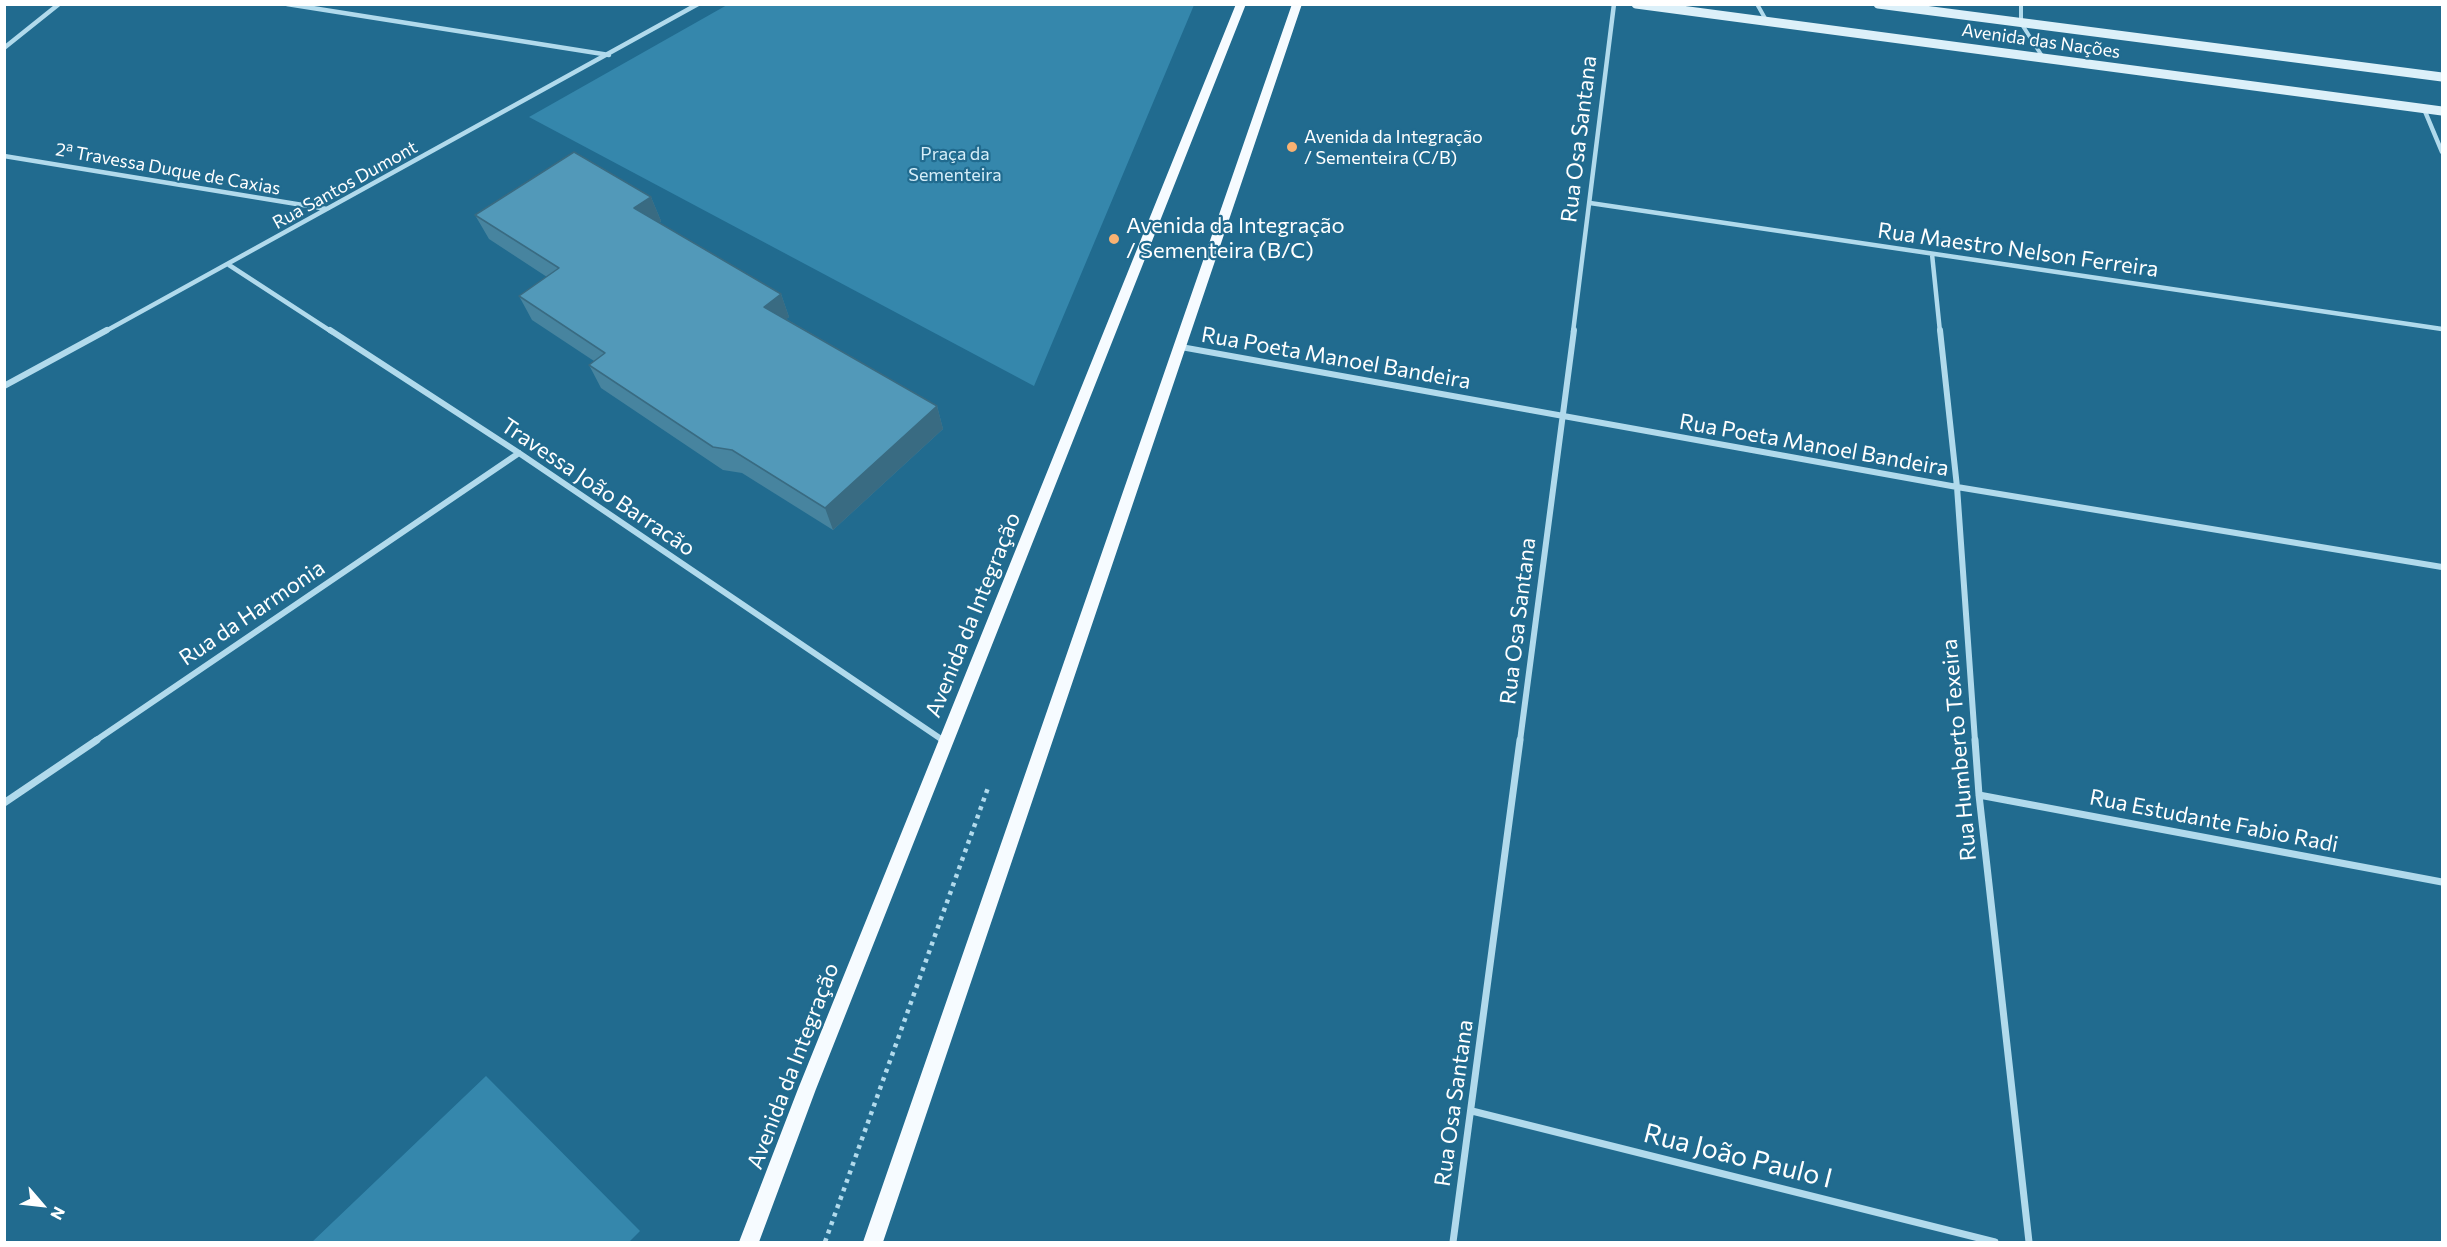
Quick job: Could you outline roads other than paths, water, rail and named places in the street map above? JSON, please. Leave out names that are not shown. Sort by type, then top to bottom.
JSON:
[{"type":"main road","name":"Avenida da Integração","points":[[749,1242],[945,742],[1141,260],[1241,4]]},
{"type":"main road","points":[[873,1242],[1182,347],[1297,4]]},
{"type":"main road","name":"Avenida das Nações","points":[[1636,4],[2442,111]]},
{"type":"main road","name":"Avenida das Nações","points":[[1878,4],[2442,77]]},
{"type":"street","points":[[4,48],[59,4]]},
{"type":"street","points":[[287,4],[609,55]]},
{"type":"street","name":"Rua Santos Dumont","points":[[4,386],[230,265],[698,4]]},
{"type":"street","name":"Rua Osa Santana","points":[[1453,1242],[1563,416],[1614,4]]},
{"type":"street","points":[[2424,109],[2442,152]]},
{"type":"street","name":"2ª Travessa Duque de Caxias","points":[[4,156],[327,210]]},
{"type":"street","name":"Rua Maestro Nelson Ferreira","points":[[1590,203],[2442,329]]},
{"type":"street","name":"Rua Humberto Texeira","points":[[1932,254],[1956,487],[1979,795],[2029,1242]]},
{"type":"street","name":"Travessa João Barracão","points":[[230,265],[519,453],[945,742]]},
{"type":"street","name":"Rua Poeta Manoel Bandeira","points":[[1182,347],[1956,487],[2442,567]]},
{"type":"street","name":"Rua da Harmonia","points":[[4,803],[519,453]]},
{"type":"street","name":"Rua Estudante Fabio Radi","points":[[1979,795],[2442,882]]},
{"type":"street","name":"Rua João Paulo I","points":[[1472,1111],[1995,1242]]},
{"type":"lane","points":[[1757,4],[1766,20]]},
{"type":"lane","points":[[2021,4],[2021,23],[2043,58]]},
{"type":"place","name":"Avenida da Integração / Sementeira (C/B)","points":[[1292,147]]},
{"type":"place","name":"Avenida da Integração / Sementeira (B/C)","points":[[1114,239]]},
{"type":"park label","name":"Praça da Sementeira","points":[[955,164]]}]
